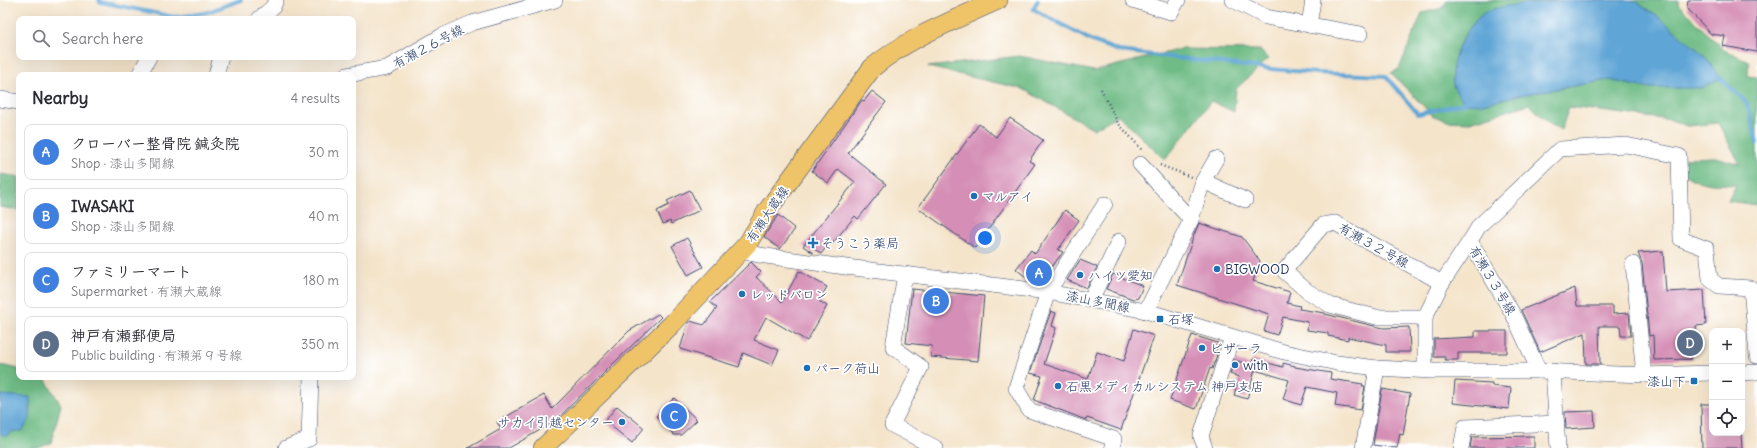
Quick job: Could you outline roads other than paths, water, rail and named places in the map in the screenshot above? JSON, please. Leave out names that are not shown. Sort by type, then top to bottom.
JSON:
[{"type":"main road","name":"有瀬大蔵線","points":[[543,448],[672,324],[748,243],[767,211],[872,68],[890,53],[910,41],[998,0]]},
{"type":"street","points":[[262,16],[273,7],[276,0]]},
{"type":"street","points":[[1133,0],[1171,12],[1178,0]]},
{"type":"street","points":[[1233,0],[1266,17],[1360,34]]},
{"type":"street","points":[[1309,25],[1313,0]]},
{"type":"street","name":"有瀬２６号線","points":[[356,73],[387,68],[442,36],[472,23],[551,1]]},
{"type":"street","points":[[141,72],[147,60]]},
{"type":"street","points":[[217,72],[220,60]]},
{"type":"street","points":[[0,99],[16,102]]},
{"type":"street","name":"有瀬３３号線","points":[[1546,371],[1470,241],[1479,226],[1560,149],[1626,145],[1679,156],[1681,239],[1707,249],[1710,279],[1719,286],[1751,288],[1757,356]]},
{"type":"street","points":[[1146,311],[1191,220],[1203,181],[1216,159]]},
{"type":"street","points":[[1143,160],[1191,220]]},
{"type":"street","points":[[1203,181],[1245,200]]},
{"type":"street","points":[[1106,204],[1048,292],[1016,388],[1029,410],[1114,439],[1112,448]]},
{"type":"street","name":"有瀬３２号線","points":[[1425,317],[1376,317],[1330,304],[1307,291],[1284,271],[1324,225],[1335,223],[1442,283]]},
{"type":"street","points":[[1091,300],[1120,241]]},
{"type":"street","points":[[1425,370],[1425,317],[1442,283],[1470,241]]},
{"type":"street","name":"漆山多聞線","points":[[741,251],[759,255],[1048,292],[1091,300],[1146,311],[1284,352],[1336,363],[1378,368],[1425,370],[1546,371],[1644,375],[1709,373]]},
{"type":"street","points":[[1633,264],[1644,375]]},
{"type":"street","points":[[905,274],[893,348],[921,367],[892,425],[936,448]]},
{"type":"street","points":[[1205,448],[1201,436],[1232,337]]},
{"type":"street","points":[[1363,448],[1378,368]]},
{"type":"street","points":[[1546,371],[1557,423],[1558,448]]},
{"type":"street","points":[[1745,372],[1757,372]]},
{"type":"street","points":[[286,448],[309,439],[312,380]]},
{"type":"street","points":[[1462,448],[1465,427],[1557,423]]},
{"type":"water","points":[[1563,0],[1633,0],[1661,19],[1705,56],[1720,78],[1703,88],[1647,88],[1609,80],[1514,96],[1482,104],[1465,103],[1456,92],[1453,85],[1452,76],[1458,49],[1472,24],[1485,12],[1496,8]]},
{"type":"water","points":[[0,395],[30,397],[30,419],[22,431],[14,431],[6,436],[0,434]]},
{"type":"waterway","points":[[99,0],[100,2],[170,16]]},
{"type":"waterway","points":[[182,16],[205,13],[241,0]]},
{"type":"waterway","points":[[1038,0],[1033,9],[1092,41],[1119,51],[1271,69],[1316,73],[1386,76],[1418,114],[1465,103],[1466,100]]},
{"type":"waterway","points":[[1715,76],[1720,78],[1747,103],[1757,143]]},
{"type":"place","name":"マルアイ","points":[[974,196]]},
{"type":"place","name":"そうこう薬局","points":[[813,243]]},
{"type":"place","name":"BIGWOOD","points":[[1217,269]]},
{"type":"place","name":"クローバー整骨院 鍼灸院","points":[[1039,273]]},
{"type":"place","name":"ハイツ愛知","points":[[1080,275]]},
{"type":"place","name":"レッドバロン","points":[[742,294]]},
{"type":"place","name":"IWASAKI","points":[[936,301]]},
{"type":"place","name":"石塚","points":[[1160,319]]},
{"type":"place","name":"神戸有瀬郵便局","points":[[1690,343]]},
{"type":"place","name":"ピザーラ","points":[[1202,348]]},
{"type":"place","name":"with","points":[[1235,365]]},
{"type":"place","name":"パーク荷山","points":[[807,368]]},
{"type":"place","name":"漆山下","points":[[1694,381]]},
{"type":"place","name":"石黒メディカルシステム 神戸支店","points":[[1058,386]]},
{"type":"place","name":"ファミリーマート","points":[[674,416]]},
{"type":"place","name":"サカイ引越センター","points":[[622,422]]}]
